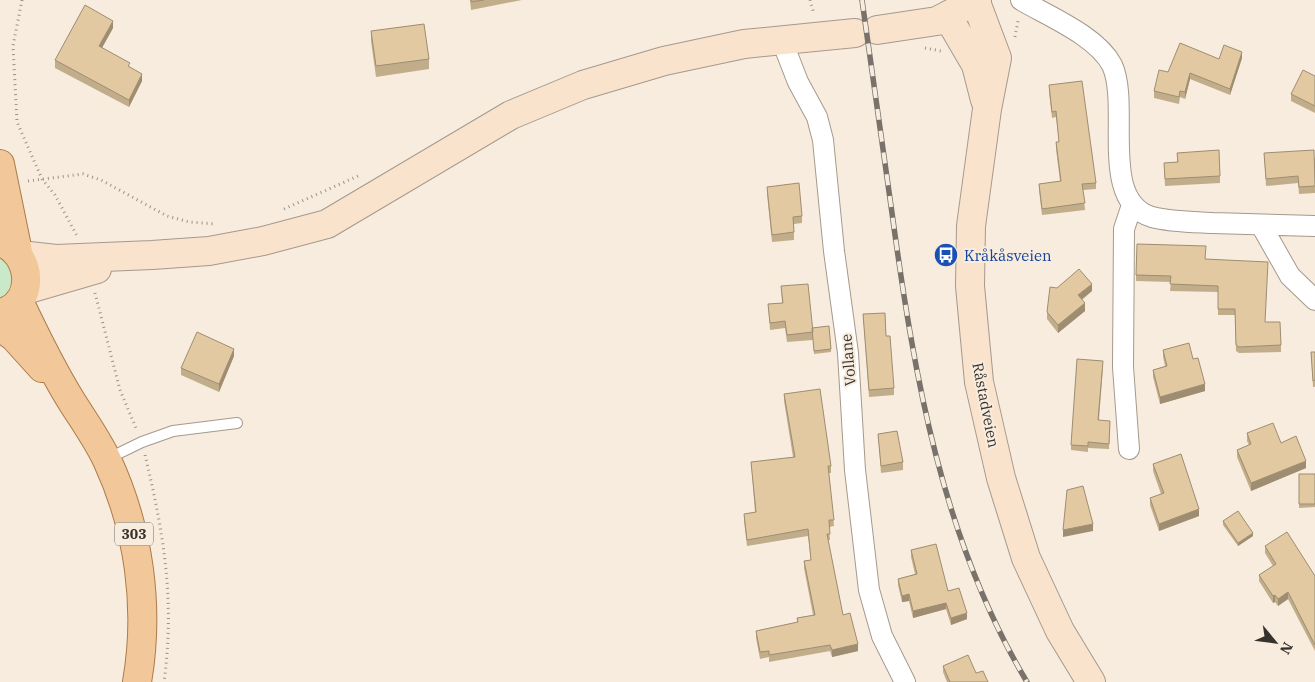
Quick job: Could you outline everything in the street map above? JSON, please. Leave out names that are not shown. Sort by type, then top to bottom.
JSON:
[{"type":"main road","points":[[13,250],[56,259],[209,251],[263,241],[327,224],[511,115],[584,85],[664,61],[744,44],[782,41],[812,22],[866,31],[937,21],[976,1]]},
{"type":"main road","name":"Råstadveien","points":[[976,1],[997,58],[987,109],[971,226],[970,286],[979,382],[1001,478],[1026,558],[1060,631],[1091,682]]},
{"type":"main road","name":"Råstadveien","points":[[948,17],[976,66],[987,109]]},
{"type":"main road","name":"303","points":[[0,164],[13,250],[27,276],[15,301],[107,459],[134,535],[142,597],[143,633],[137,682]]},
{"type":"main road","points":[[15,301],[152,255]]},
{"type":"main road","name":"303","points":[[0,327],[14,338],[71,400]]},
{"type":"street","points":[[1021,0],[1072,29],[1101,49],[1112,66],[1118,86],[1121,176],[1126,196],[1132,205],[1152,217],[1192,222],[1315,226]]},
{"type":"street","name":"Vollane","points":[[782,41],[798,82],[817,117],[823,140],[834,251],[848,353],[854,470],[869,590],[882,636],[905,682]]},
{"type":"street","points":[[1129,449],[1123,367],[1124,229],[1132,205]]},
{"type":"street","points":[[1262,225],[1290,276],[1315,300]]},
{"type":"lane","points":[[107,459],[142,442],[173,431],[237,423]]},
{"type":"path","points":[[22,0],[13,46],[17,122],[42,179],[55,195],[78,239]]},
{"type":"path","points":[[918,47],[944,51]]},
{"type":"path","points":[[26,181],[83,174],[101,180],[167,216],[189,222],[221,224]]},
{"type":"path","points":[[279,210],[324,193],[362,174]]},
{"type":"green space","points":[[0,258],[10,267],[12,279],[11,285],[0,300]]},
{"type":"building","points":[[85,5],[113,21],[99,46],[130,63],[128,66],[142,74],[129,100],[55,60]]},
{"type":"building","points":[[424,24],[429,59],[376,66],[371,31]]},
{"type":"building","points":[[1180,43],[1219,59],[1224,45],[1242,52],[1230,89],[1190,73],[1185,92],[1180,91],[1179,97],[1154,91],[1159,70],[1168,72]]},
{"type":"building","points":[[1303,70],[1315,76],[1315,106],[1291,94]]},
{"type":"building","points":[[1082,81],[1096,183],[1082,184],[1085,203],[1042,209],[1039,184],[1061,181],[1056,142],[1059,142],[1056,111],[1052,112],[1049,85]]},
{"type":"building","points":[[1219,150],[1220,176],[1165,179],[1164,163],[1178,162],[1177,153]]},
{"type":"building","points":[[1314,150],[1315,186],[1299,187],[1298,176],[1266,179],[1264,153]]},
{"type":"building","points":[[799,183],[802,216],[793,217],[794,232],[772,235],[767,187]]},
{"type":"building","points":[[1137,244],[1206,246],[1205,259],[1268,262],[1265,322],[1280,322],[1281,345],[1239,347],[1236,345],[1235,309],[1218,309],[1218,286],[1170,284],[1171,276],[1136,275]]},
{"type":"building","points":[[1079,269],[1092,284],[1078,295],[1085,303],[1058,325],[1047,312],[1050,287],[1057,288]]},
{"type":"building","points":[[808,284],[813,332],[787,335],[785,321],[770,323],[768,304],[783,303],[781,286]]},
{"type":"building","points":[[885,313],[886,336],[890,336],[894,388],[869,390],[863,314]]},
{"type":"building","points":[[829,326],[831,349],[814,351],[812,328]]},
{"type":"building","points":[[197,332],[234,349],[219,384],[181,368]]},
{"type":"building","points":[[1189,343],[1193,359],[1198,358],[1205,384],[1160,397],[1153,370],[1167,366],[1163,350]]},
{"type":"building","points":[[1311,352],[1315,352],[1315,380],[1313,381]]},
{"type":"building","points":[[1077,359],[1103,361],[1098,420],[1110,421],[1109,444],[1088,442],[1088,446],[1071,445]]},
{"type":"building","points":[[820,389],[831,466],[828,466],[834,520],[829,520],[830,534],[827,534],[843,615],[850,613],[858,644],[832,650],[830,645],[769,655],[769,651],[760,652],[756,631],[798,622],[797,618],[815,615],[804,561],[811,560],[808,529],[747,540],[744,514],[756,512],[751,462],[795,457],[784,394]]},
{"type":"building","points":[[1273,423],[1281,443],[1296,436],[1306,461],[1251,483],[1237,450],[1251,444],[1247,433]]},
{"type":"building","points":[[897,431],[903,462],[881,466],[878,434]]},
{"type":"building","points":[[1181,454],[1199,509],[1159,524],[1150,498],[1164,493],[1153,464]]},
{"type":"building","points":[[1299,474],[1315,474],[1315,504],[1299,504]]},
{"type":"building","points":[[1083,486],[1093,524],[1063,530],[1067,490]]},
{"type":"building","points":[[1238,511],[1253,533],[1238,543],[1223,521]]},
{"type":"building","points":[[1287,532],[1315,576],[1315,645],[1288,592],[1278,599],[1275,595],[1273,596],[1259,575],[1276,564],[1265,546]]},
{"type":"building","points":[[936,544],[948,591],[959,588],[967,613],[951,618],[946,603],[913,611],[909,594],[902,596],[898,579],[917,574],[911,550]]},
{"type":"building","points":[[968,655],[976,673],[983,671],[988,682],[950,682],[943,666]]},
{"type":"railway","points":[[862,0],[910,335],[936,455],[953,514],[973,572],[998,628],[1027,682]]},
{"type":"place","name":"Kråkåsveien","points":[[946,255]]}]
